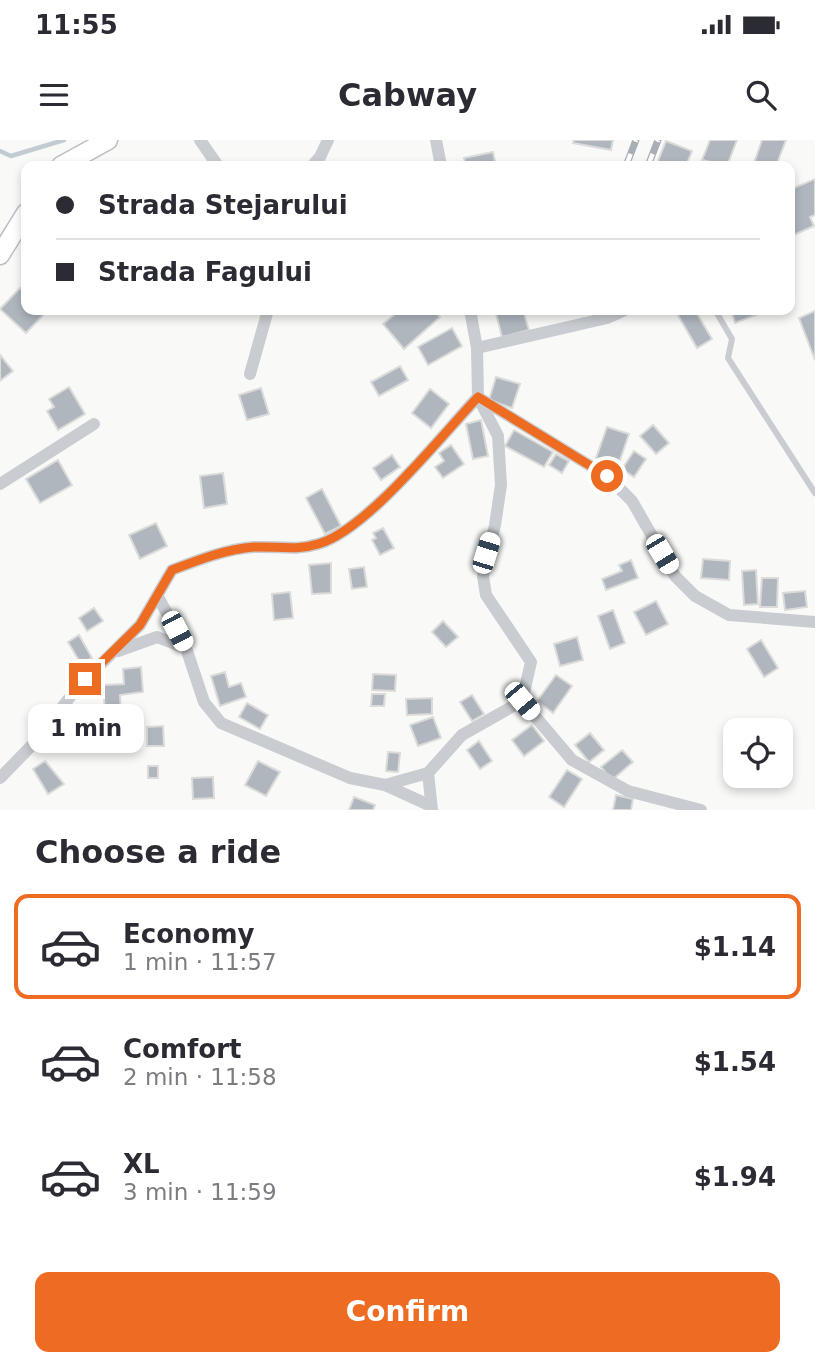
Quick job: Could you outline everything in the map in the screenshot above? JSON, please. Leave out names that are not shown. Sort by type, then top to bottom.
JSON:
[{"type":"main road","points":[[70,161],[108,140]]},
{"type":"main road","points":[[0,255],[21,221]]},
{"type":"street","points":[[200,140],[215,161]]},
{"type":"street","points":[[320,161],[328,140]]},
{"type":"street","points":[[436,140],[440,161]]},
{"type":"street","points":[[250,374],[267,315]]},
{"type":"street","points":[[385,785],[428,773],[462,735],[522,701],[531,675],[531,662],[486,595],[483,576],[501,485],[498,436],[478,397],[477,348],[471,315]]},
{"type":"street","points":[[477,348],[614,315]]},
{"type":"street","points":[[0,778],[39,738],[76,689],[116,652],[140,625],[172,570],[200,559],[254,547],[288,550],[339,537],[363,519],[478,397]]},
{"type":"street","points":[[478,397],[607,476],[632,501],[675,576],[695,596],[729,615],[815,622]]},
{"type":"street","points":[[0,484],[94,424]]},
{"type":"street","points":[[158,597],[186,648],[204,702],[221,723],[350,778],[385,785],[431,808]]},
{"type":"street","points":[[116,652],[157,637],[186,648]]},
{"type":"street","points":[[522,701],[572,761],[628,791],[701,810]]},
{"type":"street","points":[[428,773],[431,808]]},
{"type":"lane","points":[[718,315],[732,339],[728,358],[815,492]]},
{"type":"building","points":[[574,140],[613,140],[611,150],[573,143]]},
{"type":"building","points":[[710,140],[737,140],[729,161],[702,160]]},
{"type":"building","points":[[762,140],[786,140],[778,161],[755,161]]},
{"type":"building","points":[[666,141],[692,151],[688,161],[658,161]]},
{"type":"building","points":[[493,152],[495,161],[465,161],[464,158]]},
{"type":"building","points":[[815,179],[815,215],[810,217],[814,226],[795,234],[795,187]]},
{"type":"building","points":[[20,288],[21,315],[43,315],[26,333],[0,309]]},
{"type":"building","points":[[815,311],[815,360],[799,318]]},
{"type":"building","points":[[394,315],[440,317],[404,349],[383,324]]},
{"type":"building","points":[[496,315],[524,315],[529,330],[502,337]]},
{"type":"building","points":[[678,315],[698,315],[712,339],[697,348]]},
{"type":"building","points":[[733,315],[756,315],[735,323]]},
{"type":"building","points":[[452,328],[462,346],[428,365],[418,347]]},
{"type":"building","points":[[0,355],[13,371],[0,381]]},
{"type":"building","points":[[400,366],[408,380],[379,396],[371,382]]},
{"type":"building","points":[[496,377],[520,384],[512,408],[489,400]]},
{"type":"building","points":[[69,387],[85,414],[58,430],[47,411],[54,407],[49,399]]},
{"type":"building","points":[[261,388],[269,414],[247,420],[239,395]]},
{"type":"building","points":[[430,389],[449,404],[431,428],[412,413]]},
{"type":"building","points":[[481,420],[488,456],[473,459],[466,424]]},
{"type":"building","points":[[653,425],[669,443],[656,454],[640,436]]},
{"type":"building","points":[[607,427],[629,434],[618,466],[596,458]]},
{"type":"building","points":[[514,430],[553,452],[544,467],[505,446]]},
{"type":"building","points":[[451,445],[464,464],[443,478],[435,467],[444,461],[439,453]]},
{"type":"building","points":[[634,451],[646,459],[634,477],[622,469]]},
{"type":"building","points":[[556,454],[569,461],[562,473],[549,465]]},
{"type":"building","points":[[392,455],[400,467],[381,480],[373,468]]},
{"type":"building","points":[[58,460],[72,485],[40,503],[26,479]]},
{"type":"building","points":[[223,473],[227,504],[204,508],[200,476]]},
{"type":"building","points":[[322,489],[341,526],[325,534],[306,498]]},
{"type":"building","points":[[156,523],[167,546],[140,559],[129,535]]},
{"type":"building","points":[[383,528],[394,548],[380,555],[372,540],[376,538],[373,533]]},
{"type":"building","points":[[703,559],[730,561],[729,580],[701,578]]},
{"type":"building","points":[[631,560],[638,578],[606,590],[602,579],[622,571],[619,565]]},
{"type":"building","points":[[331,563],[331,593],[312,594],[309,565]]},
{"type":"building","points":[[364,567],[367,587],[352,589],[349,569]]},
{"type":"building","points":[[756,570],[758,604],[744,605],[742,571]]},
{"type":"building","points":[[762,578],[778,578],[777,607],[760,607]]},
{"type":"building","points":[[805,591],[807,607],[785,610],[783,593]]},
{"type":"building","points":[[290,592],[293,618],[274,620],[272,594]]},
{"type":"building","points":[[656,601],[668,624],[646,635],[634,612]]},
{"type":"building","points":[[94,608],[103,621],[87,631],[79,618]]},
{"type":"building","points":[[613,610],[625,643],[610,649],[598,616]]},
{"type":"building","points":[[443,621],[458,637],[446,647],[432,632]]},
{"type":"building","points":[[79,635],[92,658],[81,664],[68,642]]},
{"type":"building","points":[[577,637],[583,660],[560,666],[554,644]]},
{"type":"building","points":[[761,640],[778,668],[764,677],[747,649]]},
{"type":"building","points":[[141,667],[143,692],[120,695],[121,711],[105,712],[103,685],[124,684],[123,669]]},
{"type":"building","points":[[225,672],[229,687],[241,683],[246,697],[220,706],[211,676]]},
{"type":"building","points":[[373,674],[396,675],[395,691],[372,690]]},
{"type":"building","points":[[556,675],[572,686],[553,713],[537,701]]},
{"type":"building","points":[[372,694],[385,694],[384,706],[371,706]]},
{"type":"building","points":[[472,695],[484,714],[472,721],[460,702]]},
{"type":"building","points":[[432,698],[432,714],[407,715],[406,699]]},
{"type":"building","points":[[247,703],[268,715],[260,729],[239,717]]},
{"type":"building","points":[[433,717],[441,738],[418,746],[410,725]]},
{"type":"building","points":[[532,725],[544,741],[524,756],[512,740]]},
{"type":"building","points":[[163,726],[164,746],[147,746],[147,727]]},
{"type":"building","points":[[590,733],[604,750],[589,762],[575,745]]},
{"type":"building","points":[[479,741],[492,761],[480,769],[467,750]]},
{"type":"building","points":[[622,750],[633,762],[612,780],[601,767]]},
{"type":"building","points":[[388,752],[400,753],[398,772],[386,771]]},
{"type":"building","points":[[45,761],[64,784],[48,794],[33,769]]},
{"type":"building","points":[[258,761],[280,772],[266,796],[245,785]]},
{"type":"building","points":[[148,766],[158,766],[158,778],[148,778]]},
{"type":"building","points":[[567,770],[582,779],[564,807],[549,797]]},
{"type":"building","points":[[213,777],[214,798],[193,799],[192,778]]},
{"type":"building","points":[[616,795],[633,799],[631,810],[613,810]]},
{"type":"building","points":[[354,797],[375,805],[373,810],[349,810]]},
{"type":"waterway","points":[[0,151],[11,156],[64,140]]},
{"type":"railway","points":[[628,161],[636,140]]},
{"type":"railway","points":[[650,161],[658,140]]},
{"type":"route","points":[[85,679],[116,652],[140,625],[172,570],[200,559],[254,547],[288,550],[339,537],[363,519],[478,397],[518,424],[607,476]]}]
